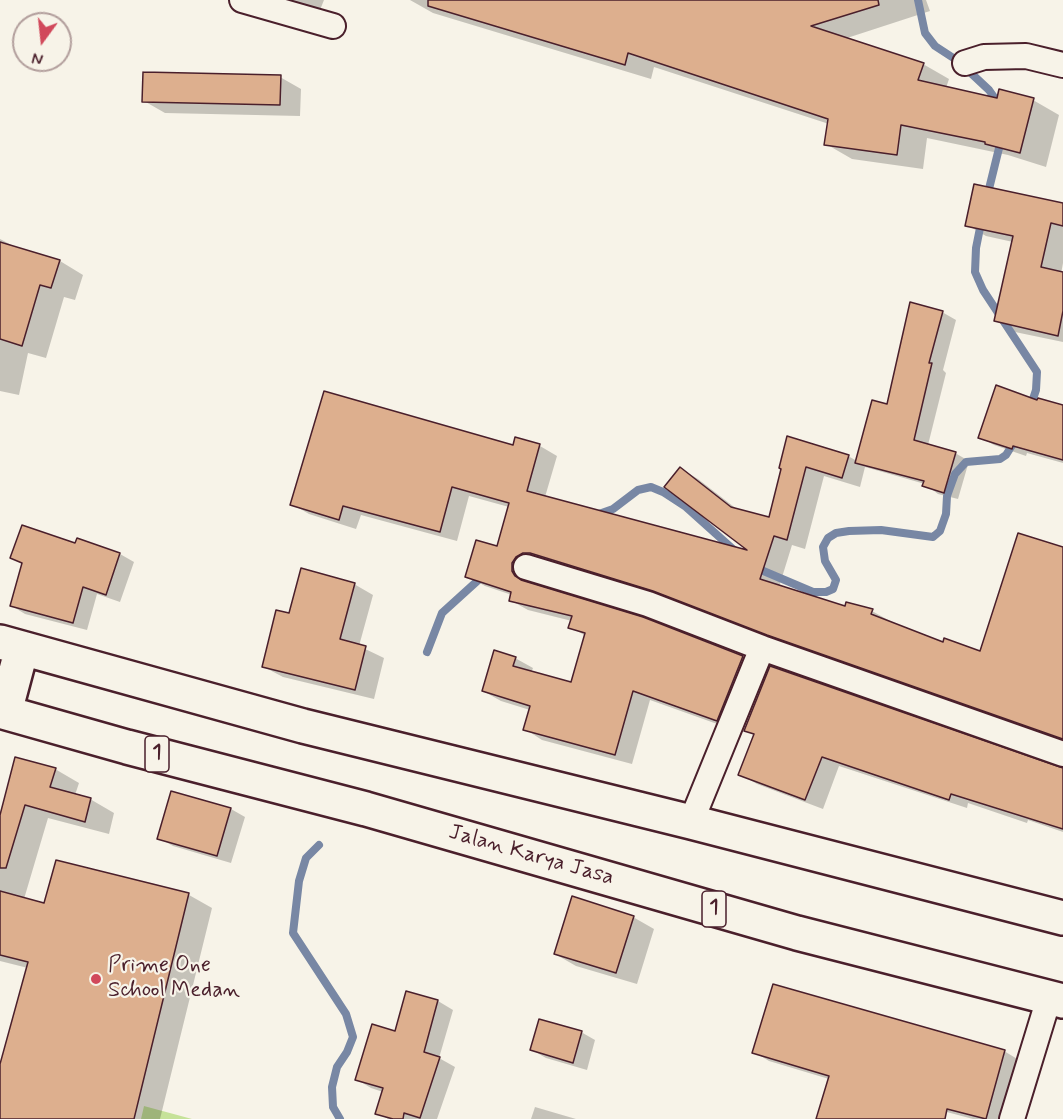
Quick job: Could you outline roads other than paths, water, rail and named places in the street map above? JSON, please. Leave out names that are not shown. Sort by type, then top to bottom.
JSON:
[{"type":"highway","points":[[3,712],[11,645],[303,726],[691,822],[1063,918]]},
{"type":"highway","name":"Jalan Karya Jasa","points":[[3,712],[127,747],[366,809],[797,933],[1056,999]]},
{"type":"street","points":[[242,0],[333,26]]},
{"type":"street","points":[[964,63],[984,57],[1026,56],[1063,66]]},
{"type":"street","points":[[526,567],[648,604],[762,648],[1063,754]]},
{"type":"street","points":[[691,822],[762,648]]},
{"type":"street","points":[[1012,1119],[1056,999]]},
{"type":"waterway","points":[[918,0],[925,33],[935,46],[958,61],[989,90],[1001,107]]},
{"type":"waterway","points":[[987,197],[1002,136]]},
{"type":"waterway","points":[[982,218],[976,248],[975,272],[983,290],[1037,372],[1036,390],[1030,408]]},
{"type":"waterway","points":[[754,567],[813,592],[826,592],[833,589],[836,580],[825,561],[823,547],[828,538],[836,533],[849,531],[881,530],[933,537],[940,531],[946,514],[947,496],[955,474],[966,462],[1000,459],[1006,455],[1016,439]]},
{"type":"waterway","points":[[596,515],[613,509],[638,490],[651,487],[686,507],[735,551]]},
{"type":"waterway","points":[[427,652],[442,613],[485,574]]},
{"type":"waterway","points":[[319,845],[306,858],[299,881],[293,933],[346,1014],[353,1037],[337,1067],[332,1087],[333,1107],[340,1119]]},
{"type":"place","name":"Prime One School Medan","points":[[96,979]]}]
